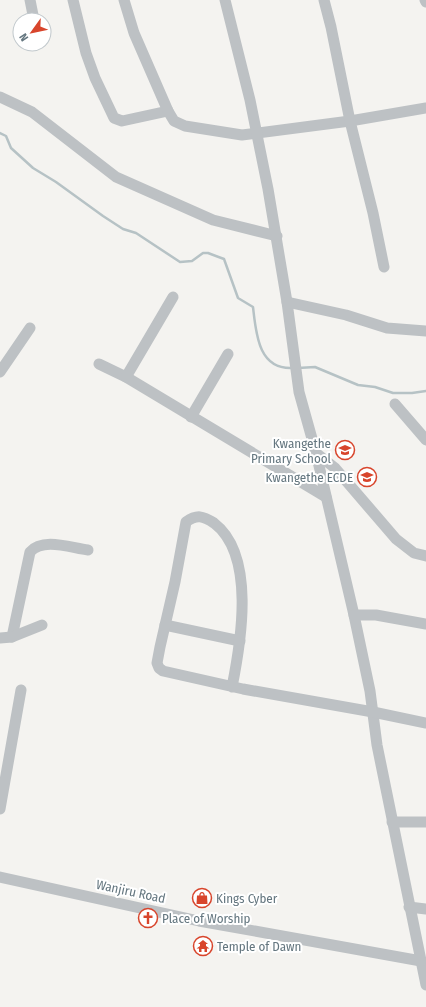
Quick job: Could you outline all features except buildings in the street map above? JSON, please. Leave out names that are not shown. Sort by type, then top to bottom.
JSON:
[{"type":"street","points":[[30,0],[32,12]]},
{"type":"street","points":[[73,0],[86,53],[95,78],[114,118],[122,121],[168,111]]},
{"type":"street","points":[[124,0],[134,33],[168,111],[174,121],[185,126],[227,134],[257,134],[350,121],[426,108]]},
{"type":"street","points":[[225,0],[257,134],[277,236],[300,392],[354,615],[373,712],[377,745],[426,985]]},
{"type":"street","points":[[324,0],[332,27],[350,121],[373,213],[384,266]]},
{"type":"street","points":[[0,97],[32,112],[116,177],[130,185],[212,220],[277,236]]},
{"type":"street","points":[[126,377],[173,297]]},
{"type":"street","points":[[287,302],[346,315],[387,328],[426,331]]},
{"type":"street","points":[[0,372],[30,328]]},
{"type":"street","points":[[190,417],[228,354]]},
{"type":"street","points":[[99,364],[126,377],[190,417],[326,497]]},
{"type":"street","points":[[395,404],[426,440]]},
{"type":"street","points":[[316,453],[335,468],[396,539],[414,553],[426,556]]},
{"type":"street","points":[[232,687],[243,619],[236,553],[220,528],[200,516],[194,517],[186,522],[176,582],[157,663],[159,668],[163,671],[232,687],[426,723]]},
{"type":"street","points":[[12,637],[30,552],[35,546],[44,544],[88,550]]},
{"type":"street","points":[[354,615],[376,615],[426,624]]},
{"type":"street","points":[[0,638],[12,637],[42,625]]},
{"type":"street","points":[[165,625],[240,641]]},
{"type":"street","points":[[0,809],[21,690]]},
{"type":"street","points":[[392,822],[426,822]]},
{"type":"street","name":"Wanjiru Road","points":[[0,878],[199,921],[421,960]]},
{"type":"street","points":[[409,907],[426,909]]},
{"type":"waterway","points":[[0,133],[6,136],[11,148],[33,168],[56,182],[123,229],[136,233],[180,262],[192,261],[203,253],[208,253],[224,259],[238,298],[253,307],[258,338],[261,348],[266,356],[272,363],[281,367],[293,368]]},
{"type":"waterway","points":[[298,368],[315,367],[358,385],[375,387],[393,393],[426,391]]},
{"type":"place","name":"Kwangethe Primary School","points":[[345,450]]},
{"type":"place","name":"Kwangethe ECDE","points":[[367,477]]},
{"type":"place","name":"Kings Cyber","points":[[202,898]]},
{"type":"place","name":"Place of Worship","points":[[148,918]]},
{"type":"place","name":"Temple of Dawn","points":[[203,946]]}]
